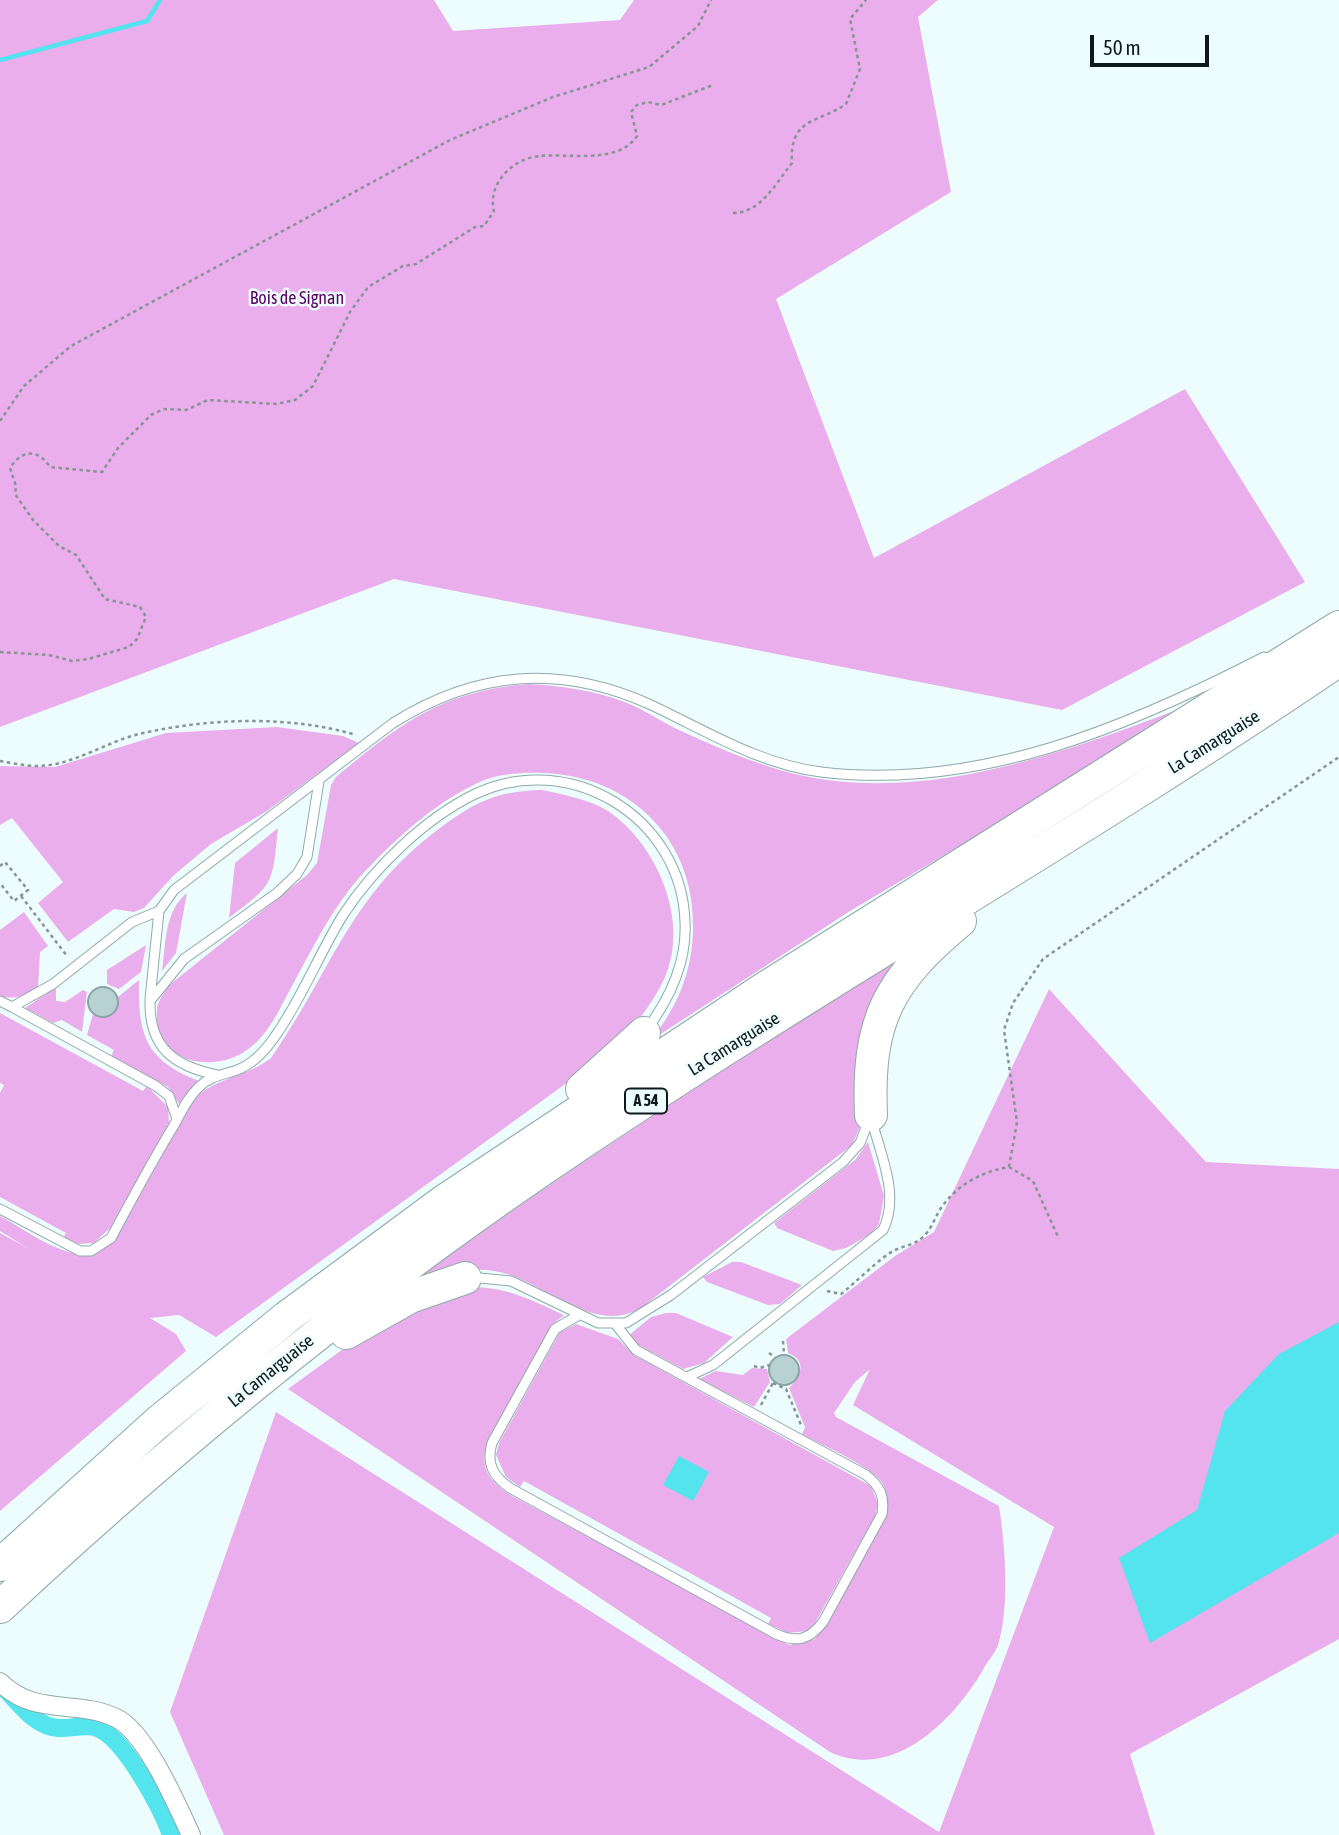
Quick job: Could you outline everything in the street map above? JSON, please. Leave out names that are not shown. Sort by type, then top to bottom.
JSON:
[{"type":"highway","name":"La Camarguaise","points":[[0,1565],[157,1423],[287,1317],[444,1201],[762,990],[1323,628]]},
{"type":"highway","name":"La Camarguaise","points":[[0,1607],[86,1528],[316,1334],[532,1177],[698,1067],[1247,721],[1339,660]]},
{"type":"highway","points":[[871,1115],[871,1059],[877,1029],[897,985],[921,954],[961,920],[1139,802],[1247,721]]},
{"type":"highway","points":[[444,1201],[600,1075],[644,1033]]},
{"type":"highway","points":[[86,1528],[313,1355],[374,1316],[410,1297],[465,1278]]},
{"type":"street","points":[[0,1682],[23,1700],[97,1711],[118,1719],[135,1733],[169,1787],[191,1835]]},
{"type":"lane","points":[[217,1075],[185,1066],[168,1054],[152,1028],[150,1001],[159,911],[174,890],[319,781],[370,739],[420,706],[464,688],[508,679],[552,678],[617,691],[733,745],[788,765],[842,774],[925,773],[1022,755],[1095,733],[1162,707],[1277,650]]},
{"type":"lane","points":[[0,1209],[80,1251],[102,1246],[111,1238],[192,1094],[217,1075],[248,1064],[276,1036],[344,914],[392,857],[421,831],[475,794],[496,787],[534,780],[574,784],[617,801],[643,823],[671,863],[684,907],[683,949],[670,991],[644,1033]]},
{"type":"lane","points":[[150,1001],[184,959],[277,893],[297,874],[307,857],[319,781]]},
{"type":"lane","points":[[12,1007],[76,967],[132,922],[159,911]]},
{"type":"lane","points":[[0,1001],[156,1086],[169,1096],[177,1118]]},
{"type":"lane","points":[[687,1377],[713,1364],[873,1241],[883,1230],[890,1214],[891,1196],[871,1115]]},
{"type":"lane","points":[[465,1278],[511,1282],[579,1315],[616,1325],[631,1321],[671,1295],[843,1162],[860,1143],[871,1115]]},
{"type":"lane","points":[[579,1315],[555,1329],[492,1443],[489,1461],[492,1471],[510,1488],[791,1640],[811,1636],[822,1622],[879,1521],[883,1506],[881,1491],[874,1481],[636,1350],[616,1325]]},
{"type":"path","points":[[0,421],[24,386],[71,346],[450,140],[554,97],[649,66],[698,26],[711,0]]},
{"type":"path","points":[[733,213],[748,213],[756,208],[792,163],[791,145],[798,133],[813,119],[846,104],[860,69],[849,19],[866,0]]},
{"type":"path","points":[[0,652],[49,655],[72,661],[88,659],[129,648],[137,639],[146,617],[140,607],[105,599],[76,555],[59,546],[33,520],[15,494],[16,486],[10,468],[15,459],[25,453],[34,452],[45,458],[50,467],[102,472],[118,448],[151,415],[164,409],[186,410],[208,400],[276,404],[295,400],[313,386],[350,312],[368,287],[403,266],[415,264],[475,227],[484,226],[494,211],[491,193],[499,179],[526,160],[540,156],[589,158],[631,145],[637,136],[631,112],[637,105],[648,102],[661,105],[713,85]]},
{"type":"path","points":[[0,761],[39,766],[69,759],[136,735],[183,725],[254,723],[327,727],[370,739]]},
{"type":"path","points":[[1009,1167],[1017,1122],[1004,1030],[1013,1003],[1043,959],[1339,758]]},
{"type":"path","points":[[0,866],[5,862],[28,890],[14,901],[0,883]]},
{"type":"path","points":[[21,896],[76,967]]},
{"type":"path","points":[[815,1286],[841,1294],[894,1250],[911,1246],[924,1236],[942,1207],[959,1188],[986,1172],[1009,1167],[1033,1181],[1041,1193],[1059,1239]]},
{"type":"path","points":[[783,1341],[784,1354]]},
{"type":"path","points":[[769,1353],[775,1357]]},
{"type":"path","points":[[754,1366],[760,1368],[770,1365]]},
{"type":"path","points":[[756,1415],[774,1382],[786,1389],[802,1427],[797,1437]]},
{"type":"green space","name":"Bois de Signan","points":[[0,0],[434,0],[453,31],[620,20],[634,0],[938,0],[918,17],[951,192],[776,299],[874,558],[1185,389],[1305,582],[1062,710],[394,579],[0,727]]},
{"type":"green space","points":[[529,684],[576,689],[622,701],[700,740],[767,766],[818,779],[871,783],[923,781],[976,773],[1080,745],[1179,709],[1098,764],[850,911],[650,1041],[675,1003],[686,975],[692,946],[691,898],[683,868],[670,842],[653,820],[631,801],[605,787],[576,777],[545,773],[490,778],[467,788],[424,817],[397,839],[360,877],[328,921],[279,1010],[258,1041],[237,1056],[221,1061],[189,1060],[175,1053],[158,1028],[157,1009],[161,997],[168,986],[307,875],[317,863],[331,785],[336,777],[381,741],[424,713],[471,694]]},
{"type":"green space","points":[[277,727],[343,736],[359,743],[267,811],[211,844],[173,876],[144,908],[134,912],[114,909],[68,942],[38,903],[63,882],[12,818],[0,825],[0,766],[55,767],[166,733]]},
{"type":"green space","points":[[542,790],[584,800],[608,811],[626,825],[654,863],[664,885],[674,932],[672,955],[660,988],[640,1018],[608,1053],[216,1337],[179,1315],[150,1318],[176,1334],[186,1351],[0,1511],[0,1233],[29,1249],[0,1231],[0,1216],[43,1241],[73,1253],[88,1254],[102,1249],[115,1239],[195,1098],[213,1086],[271,1058],[361,910],[406,856],[436,831],[485,800],[511,793]]},
{"type":"green space","points":[[278,828],[272,872],[268,881],[255,897],[229,918],[235,863]]},
{"type":"green space","points":[[187,893],[176,953],[162,971],[170,918],[179,900]]},
{"type":"green space","points":[[24,912],[48,946],[40,952],[38,988],[20,996],[0,996],[0,930]]},
{"type":"green space","points":[[146,945],[141,972],[119,989],[107,984],[107,970]]},
{"type":"green space","points":[[903,955],[861,1109],[859,1129],[852,1145],[641,1308],[622,1315],[585,1311],[531,1284],[494,1271],[451,1273],[409,1284],[653,1116]]},
{"type":"green space","points":[[139,980],[140,1016],[148,1043],[167,1064],[199,1081],[179,1104],[168,1087],[111,1056],[114,1050],[87,1035],[93,1014],[103,1017],[112,1014],[117,1007],[118,997]]},
{"type":"green space","points":[[56,987],[56,1001],[65,1002],[83,990],[87,992],[82,1032],[62,1020],[53,1023],[25,1008]]},
{"type":"green space","points":[[1049,989],[1206,1162],[1339,1169],[1339,1639],[1130,1754],[1155,1835],[224,1835],[170,1712],[276,1412],[939,1832],[1054,1527],[853,1405],[870,1369],[855,1382],[834,1413],[836,1417],[999,1506],[1005,1576],[1004,1613],[998,1645],[972,1687],[957,1707],[920,1740],[899,1752],[877,1759],[854,1759],[830,1752],[288,1389],[361,1336],[470,1287],[507,1292],[564,1315],[551,1326],[486,1447],[484,1456],[490,1476],[500,1488],[514,1497],[789,1645],[815,1639],[885,1517],[887,1504],[883,1484],[877,1477],[846,1456],[802,1434],[805,1427],[789,1388],[797,1378],[800,1364],[788,1353],[786,1339],[895,1256],[934,1232]]},
{"type":"green space","points":[[0,1013],[143,1091],[147,1086],[168,1107],[169,1123],[110,1228],[94,1243],[79,1244],[63,1238],[66,1233],[0,1197],[0,1093],[4,1085],[0,1083]]},
{"type":"green space","points":[[868,1142],[884,1196],[879,1224],[871,1234],[846,1248],[833,1251],[777,1228],[774,1223],[855,1160]]},
{"type":"green space","points":[[732,1262],[741,1262],[802,1285],[780,1304],[768,1305],[707,1282],[703,1277]]},
{"type":"green space","points":[[676,1313],[733,1337],[704,1363],[683,1369],[629,1340],[628,1336],[651,1317]]},
{"type":"green space","points":[[576,1324],[618,1339],[634,1355],[871,1486],[878,1504],[875,1516],[815,1623],[807,1631],[788,1633],[768,1624],[771,1618],[524,1481],[520,1487],[506,1477],[496,1455],[499,1443],[560,1332]]},
{"type":"green space","points":[[752,1368],[767,1369],[770,1382],[754,1407],[699,1379],[716,1371],[743,1375]]},
{"type":"water","points":[[1339,1322],[1339,1533],[1150,1643],[1119,1558],[1197,1510],[1225,1411],[1279,1354]]},
{"type":"water","points":[[679,1456],[709,1472],[693,1501],[663,1485]]},
{"type":"building","points":[[103,987],[114,991],[118,1002],[114,1013],[103,1017],[92,1013],[88,1002],[92,991]]},
{"type":"building","points":[[784,1355],[795,1359],[799,1370],[795,1381],[784,1385],[773,1381],[769,1370],[773,1359]]},
{"type":"waterway","points":[[0,60],[147,21],[160,0]]},
{"type":"waterway","points":[[7,1691],[30,1714],[50,1727],[90,1726],[106,1733],[140,1774],[171,1835]]}]
